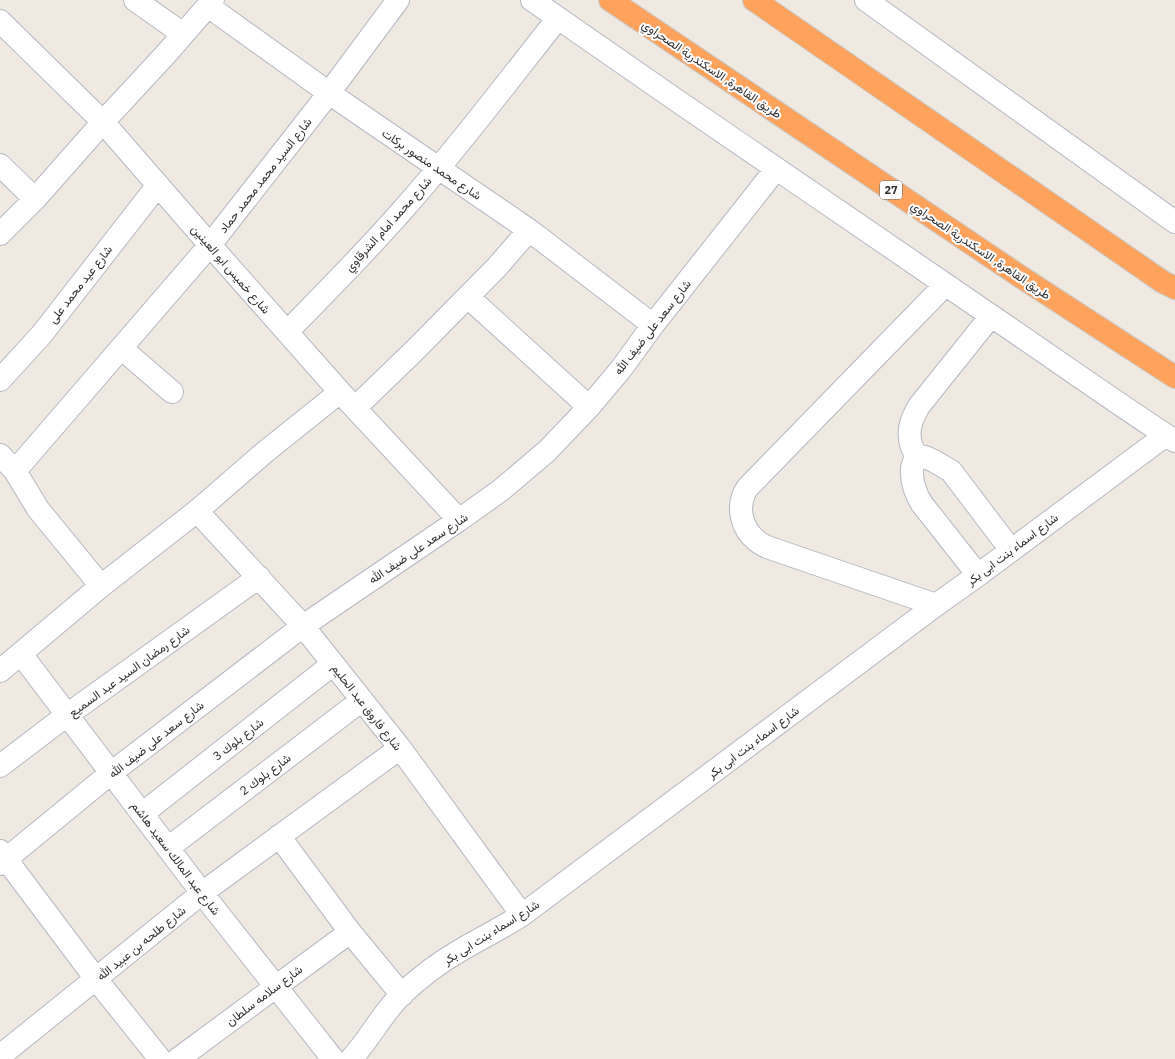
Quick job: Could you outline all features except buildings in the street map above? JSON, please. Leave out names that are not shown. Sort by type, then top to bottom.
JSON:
[{"type":"highway","name":"طريق القاهرة, الاسكندرية الصحراوي","points":[[610,0],[1020,277],[1175,377]]},
{"type":"highway","points":[[754,0],[1175,288]]},
{"type":"street","points":[[135,0],[183,34]]},
{"type":"street","name":"شارع السيد محمد محمد حماد","points":[[15,471],[210,245],[329,93],[398,0]]},
{"type":"street","points":[[532,0],[1067,369],[1170,438]]},
{"type":"street","points":[[866,0],[1175,222]]},
{"type":"street","points":[[0,234],[35,199],[211,3]]},
{"type":"street","name":"شارع محمد منصور بركات","points":[[211,3],[329,93],[529,230],[653,325]]},
{"type":"street","name":"شارع محمد امام الشرقاوي","points":[[287,332],[400,213],[558,18]]},
{"type":"street","name":"شارع خميس ابو العينين","points":[[0,21],[103,122],[340,392],[459,520]]},
{"type":"street","points":[[0,165],[35,199]]},
{"type":"street","name":"شارع سعد على ضيف الله","points":[[2,858],[304,626],[501,490],[547,451],[589,407],[621,369],[653,325],[776,169]]},
{"type":"street","name":"شارع عيد محمد على","points":[[0,380],[42,334],[158,185]]},
{"type":"street","points":[[355,408],[498,267],[529,230]]},
{"type":"street","points":[[936,605],[767,546],[756,540],[747,531],[742,519],[741,507],[744,495],[751,484],[945,285]]},
{"type":"street","points":[[468,297],[589,407]]},
{"type":"street","points":[[978,575],[915,493],[912,481],[912,468],[915,455],[911,446],[909,435],[910,424],[919,406],[991,316]]},
{"type":"street","points":[[121,348],[172,392]]},
{"type":"street","points":[[0,672],[101,586],[197,511],[265,452],[340,392]]},
{"type":"street","name":"شارع اسماء بنت ابى بكر","points":[[351,1059],[368,1039],[393,1004],[425,974],[461,950],[508,925],[522,915],[1010,550],[1170,438]]},
{"type":"street","points":[[0,455],[15,471],[38,509],[101,586]]},
{"type":"street","points":[[915,455],[925,457],[952,471],[1010,550]]},
{"type":"street","name":"شارع فاروق عبد الحليم","points":[[197,511],[304,626],[400,748],[522,915]]},
{"type":"street","name":"شارع رمضان السيد عبد السميع","points":[[0,766],[67,715],[259,577]]},
{"type":"street","name":"شارع عبد المالك سعيد هاشم","points":[[21,654],[202,893],[334,1059]]},
{"type":"street","name":"شارع بلوك 3","points":[[142,814],[333,664]]},
{"type":"street","name":"شارع بلوك 2","points":[[168,848],[362,700]]},
{"type":"street","name":"شارع طلحه بن عبيد الله","points":[[5,1052],[202,893],[400,748]]},
{"type":"street","points":[[279,836],[350,932],[402,995]]},
{"type":"street","points":[[2,858],[160,1059]]},
{"type":"street","name":"شارع سلامه سلطان","points":[[178,1059],[350,932]]}]
